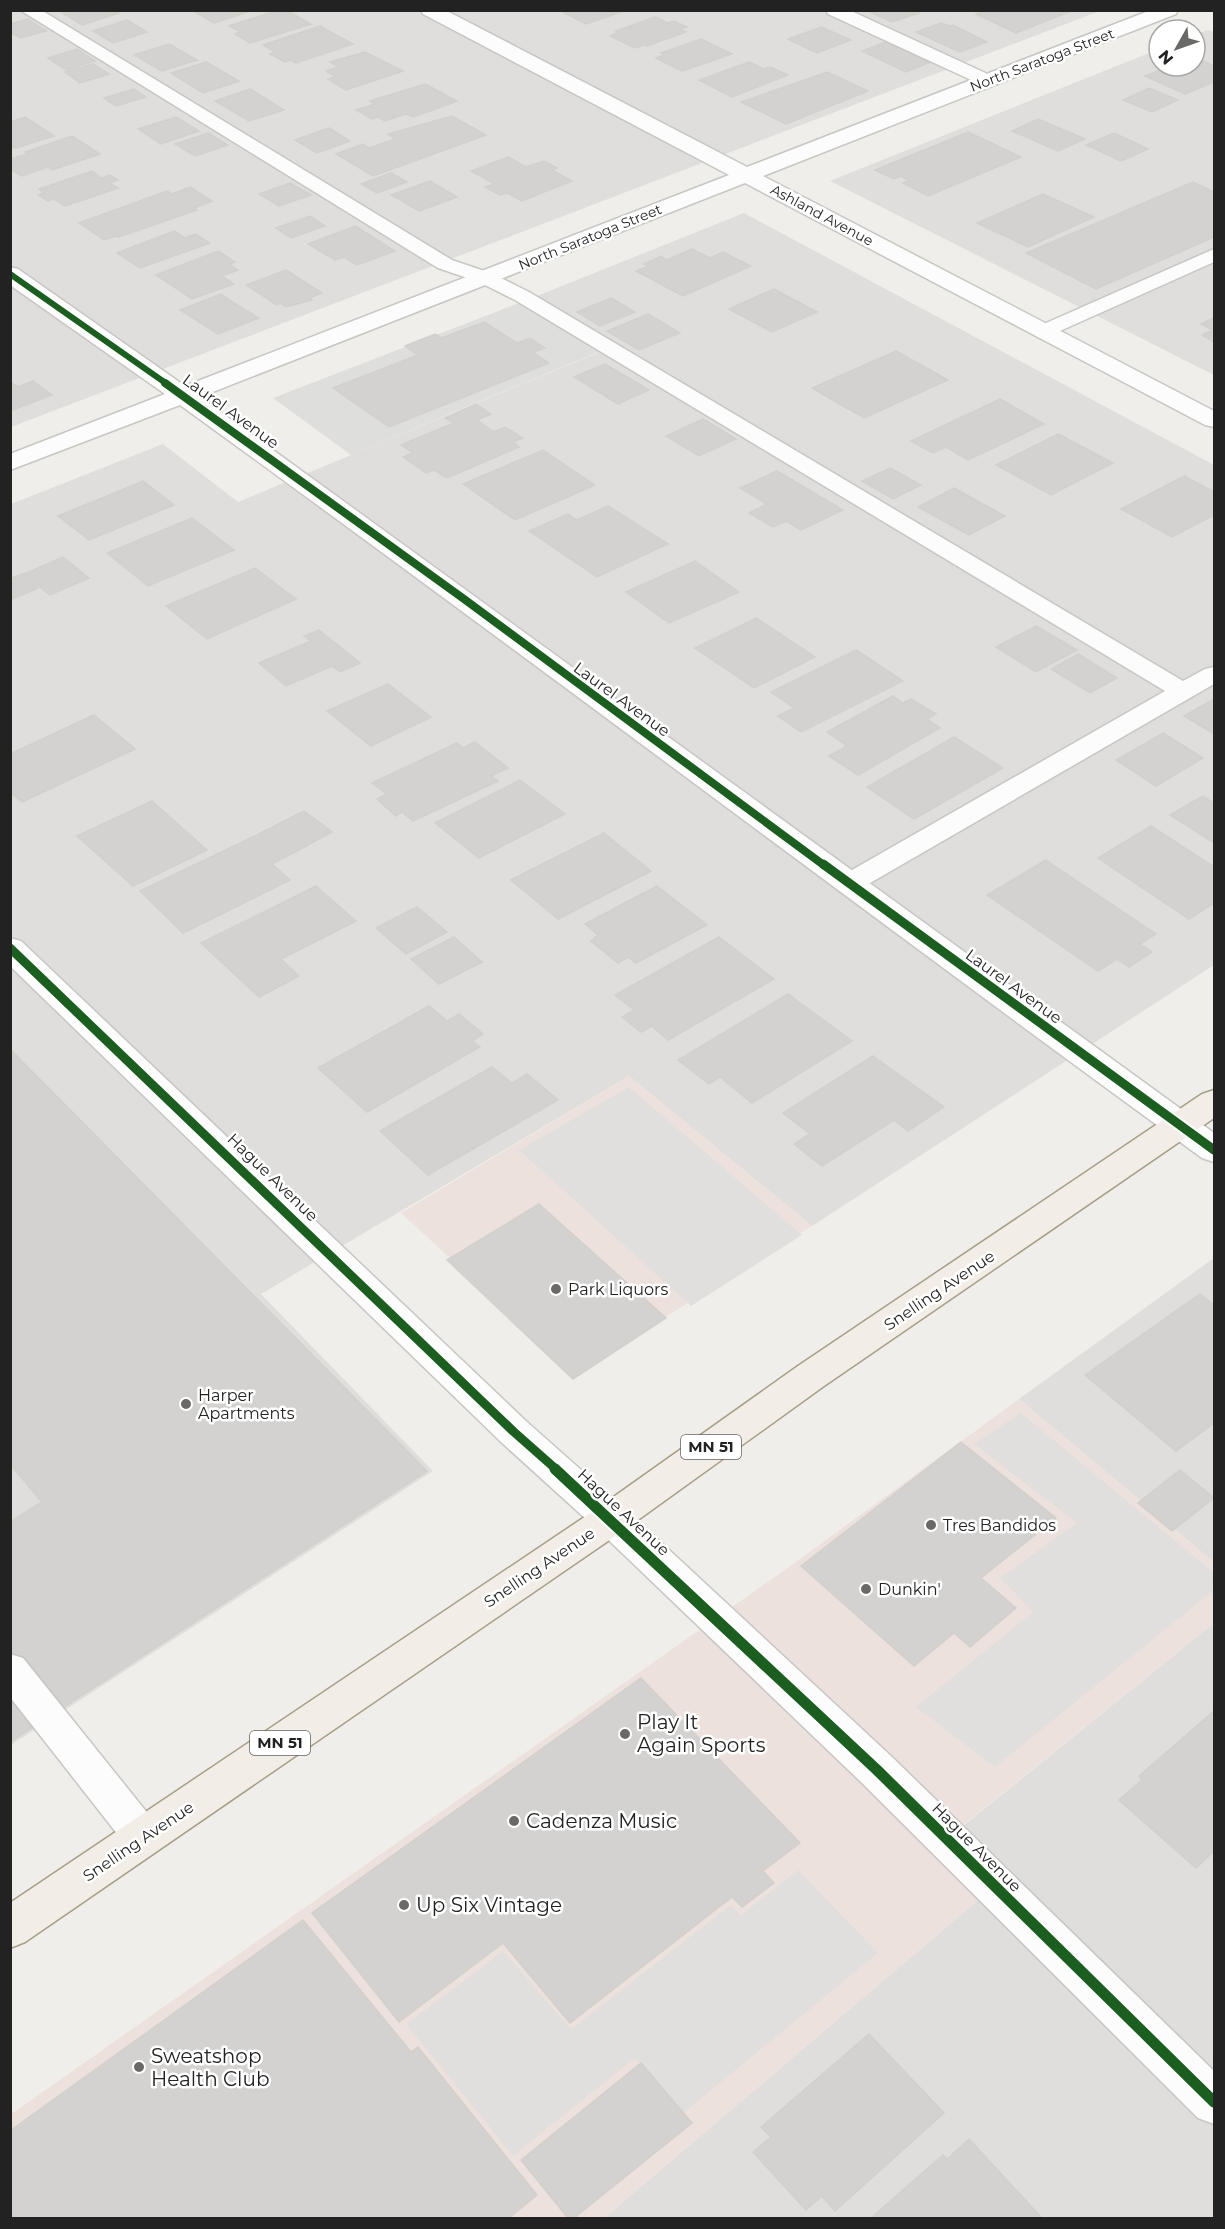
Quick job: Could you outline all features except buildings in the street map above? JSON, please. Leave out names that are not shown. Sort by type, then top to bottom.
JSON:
[{"type":"main road","name":"Snelling Avenue","points":[[10,1928],[611,1519],[811,1376],[1215,1102]]},
{"type":"street","name":"Ashland Avenue","points":[[430,10],[1215,420]]},
{"type":"street","name":"North Saratoga Street","points":[[10,463],[1169,10]]},
{"type":"street","name":"Laurel Avenue","points":[[10,274],[185,395],[848,884],[1215,1150]]},
{"type":"street","name":"Hague Avenue","points":[[10,948],[514,1432],[611,1519],[877,1770],[1215,2102]]},
{"type":"lane","points":[[28,10],[445,264],[486,278],[533,302],[1184,692]]},
{"type":"lane","points":[[834,10],[988,81]]},
{"type":"lane","points":[[1044,331],[1215,255]]},
{"type":"lane","points":[[848,884],[1215,674]]},
{"type":"lane","points":[[10,1669],[143,1837]]},
{"type":"shaded area","points":[[11,11],[1100,11],[11,427]]},
{"type":"shaded area","points":[[1207,30],[1214,32],[1214,375],[830,181],[1147,54],[1147,78],[1207,78]]},
{"type":"shaded area","points":[[744,213],[1214,465],[1214,965],[812,1226],[629,1076],[261,1294],[433,1471],[11,1745],[11,504],[163,444],[238,502],[612,347],[532,298]]},
{"type":"shaded area","points":[[532,298],[613,346],[351,455],[273,398]]},
{"type":"shaded area","points":[[629,1076],[812,1226],[575,1373],[401,1213]]},
{"type":"shaded area","points":[[629,1087],[802,1235],[691,1306],[519,1150]]},
{"type":"shaded area","points":[[1214,1258],[1214,1562],[1019,1399]]},
{"type":"shaded area","points":[[1019,1399],[1214,1562],[1214,1623],[942,1842],[990,1890],[604,2218],[11,2218],[10,2115],[789,1567]]},
{"type":"shaded area","points":[[1021,1413],[1214,1573],[1214,1590],[995,1767],[916,1707],[1033,1612],[1000,1578],[1077,1523],[974,1444]]},
{"type":"shaded area","points":[[1214,1623],[1214,2218],[604,2218],[990,1890],[942,1843]]},
{"type":"shaded area","points":[[798,1870],[878,1953],[682,2114],[635,2058],[513,2156],[406,2024],[503,1951],[571,2029],[731,1905],[741,1915]]},
{"type":"cycle path","points":[[10,274],[464,599],[1214,1150]]},
{"type":"cycle path","points":[[10,948],[514,1432],[611,1519],[877,1770],[1214,2102]]},
{"type":"place","name":"Park Liquors","points":[[556,1289]]},
{"type":"place","name":"Harper Apartments","points":[[186,1404]]},
{"type":"place","name":"Tres Bandidos","points":[[931,1525]]},
{"type":"place","name":"Dunkin'","points":[[866,1589]]},
{"type":"place","name":"Play It Again Sports","points":[[625,1734]]},
{"type":"place","name":"Cadenza Music","points":[[514,1821]]},
{"type":"place","name":"Up Six Vintage","points":[[404,1905]]},
{"type":"place","name":"Sweatshop Health Club","points":[[139,2067]]}]
